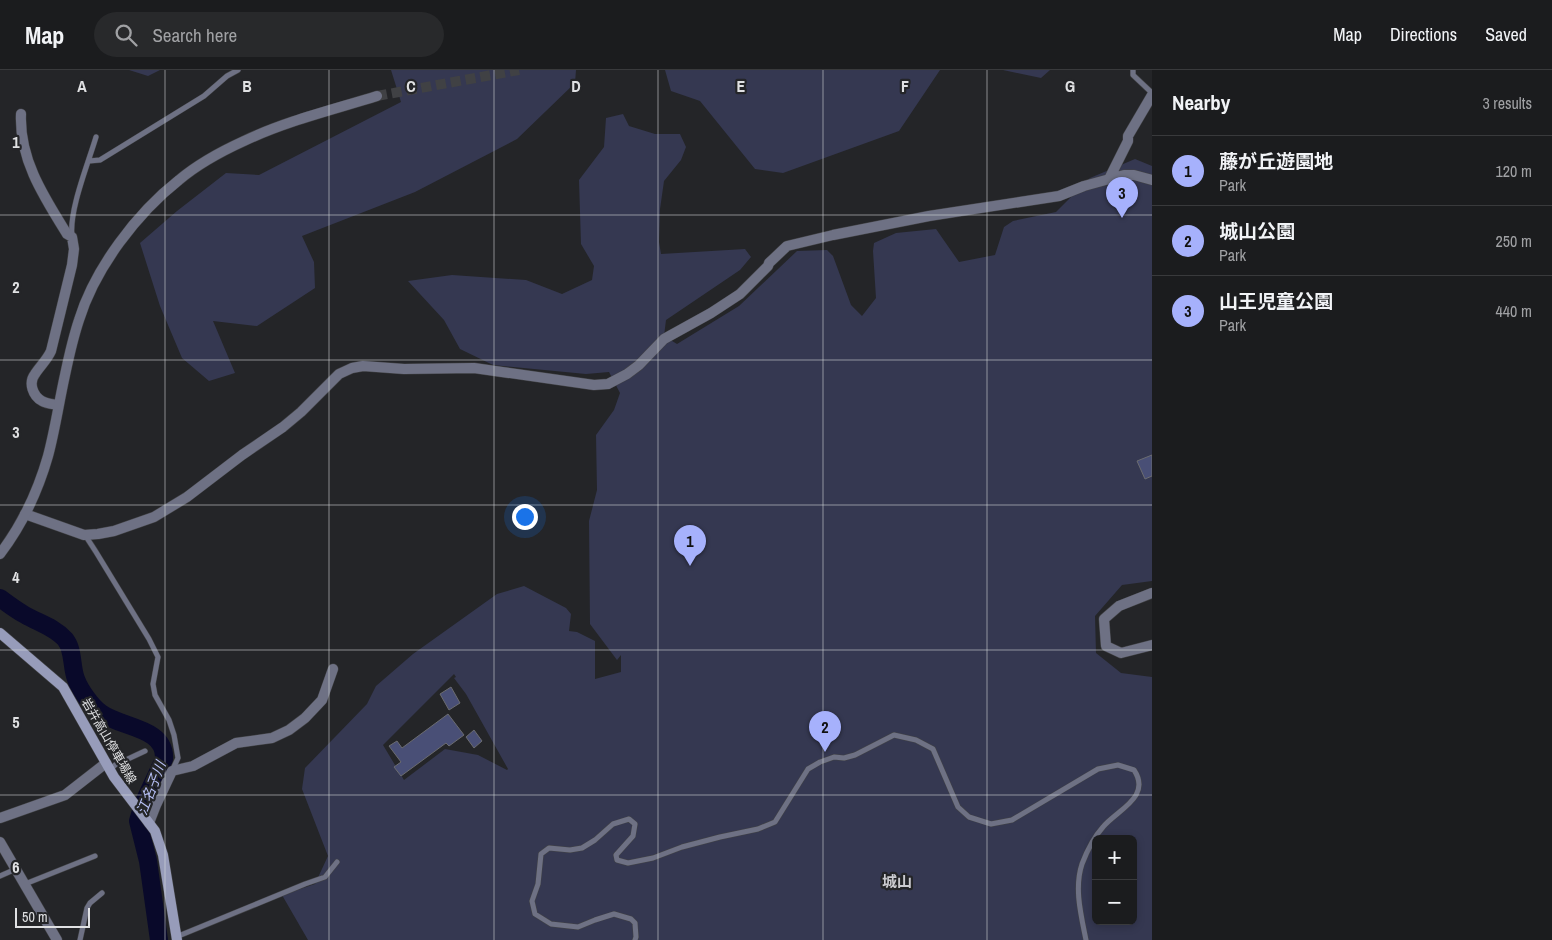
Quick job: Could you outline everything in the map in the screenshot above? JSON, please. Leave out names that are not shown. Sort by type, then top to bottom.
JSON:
[{"type":"main road","name":"岩井高山停車場線","points":[[0,633],[64,687],[108,766],[134,805],[148,822],[162,849],[177,938]]},
{"type":"street","points":[[1108,179],[1128,142],[1128,136],[1152,94]]},
{"type":"street","points":[[0,554],[13,536],[38,486],[48,456],[79,318],[96,280],[123,239],[158,198],[180,179],[243,141],[275,128],[376,96]]},
{"type":"street","points":[[21,114],[24,148],[31,170],[67,234],[72,237],[74,249],[72,265],[51,351],[48,358],[35,372],[31,384],[33,391],[40,400],[58,405]]},
{"type":"street","points":[[25,514],[84,534],[114,531],[154,517],[187,497],[242,455],[283,428],[339,374],[352,368],[363,366],[404,369],[474,368],[594,385],[608,384],[633,369],[664,339],[712,313],[740,294],[768,266],[769,262],[787,246],[833,234],[929,216],[1059,196],[1124,174],[1152,180]]},
{"type":"street","points":[[1152,593],[1119,606],[1104,619],[1106,646],[1121,654],[1152,645]]},
{"type":"street","points":[[148,822],[172,772],[194,766],[236,743],[272,738],[289,730],[305,718],[322,700],[333,669]]},
{"type":"street","points":[[0,818],[65,795],[108,766]]},
{"type":"street","points":[[0,842],[57,940]]},
{"type":"lane","points":[[89,161],[100,160],[204,96],[227,76],[238,70]]},
{"type":"lane","points":[[1133,70],[1133,75],[1152,94]]},
{"type":"lane","points":[[72,237],[72,222],[96,137]]},
{"type":"lane","points":[[84,534],[149,639],[158,657],[153,684],[155,696],[170,720],[174,735],[178,758],[172,772]]},
{"type":"lane","points":[[635,940],[635,923],[631,919],[614,914],[578,927],[551,924],[534,914],[532,901],[538,884],[541,854],[549,848],[570,850],[582,848],[595,840],[613,824],[629,819],[635,824],[632,836],[616,855],[617,860],[628,863],[653,858],[710,839],[758,829],[774,822],[808,769],[834,757],[844,758],[855,755],[894,735],[916,740],[933,749],[958,807],[969,817],[991,824],[1012,820],[1098,769],[1118,765],[1134,770],[1139,778],[1140,785],[1137,797],[1104,826],[1090,846],[1082,865],[1078,886],[1086,940]]},
{"type":"lane","points":[[108,766],[115,765],[145,751]]},
{"type":"lane","points":[[25,884],[95,856]]},
{"type":"lane","points":[[177,938],[325,877],[337,862]]},
{"type":"lane","points":[[0,876],[16,869]]},
{"type":"lane","points":[[80,940],[87,908],[102,893]]},
{"type":"shaded area","points":[[129,70],[160,70],[148,76]]},
{"type":"shaded area","points":[[391,70],[576,70],[575,83],[517,139],[415,192],[302,236],[314,262],[315,288],[257,326],[213,321],[235,373],[209,381],[182,358],[160,306],[140,243],[226,173],[259,175],[401,102]]},
{"type":"shaded area","points":[[665,70],[940,70],[899,131],[783,173],[755,169],[700,101],[671,91]]},
{"type":"shaded area","points":[[1003,70],[1050,70],[1041,78]]},
{"type":"shaded area","points":[[623,114],[629,126],[655,134],[680,134],[686,147],[681,160],[664,181],[660,209],[659,242],[661,254],[745,249],[751,257],[740,270],[666,320],[664,336],[677,344],[739,306],[797,251],[827,250],[833,256],[851,305],[862,316],[876,298],[874,243],[896,233],[936,229],[959,262],[995,255],[1004,227],[1013,221],[1056,212],[1090,178],[1135,159],[1152,166],[1152,581],[1122,585],[1095,616],[1096,653],[1121,673],[1152,677],[1152,940],[308,940],[282,895],[315,884],[328,856],[302,789],[305,768],[367,704],[376,686],[413,654],[497,594],[524,586],[566,608],[571,614],[569,631],[577,632],[595,641],[595,679],[621,672],[621,655],[617,660],[590,624],[589,521],[597,490],[596,435],[614,410],[620,393],[609,372],[586,374],[493,365],[460,349],[444,320],[408,281],[452,275],[526,280],[562,294],[592,280],[594,266],[581,244],[579,180],[604,147],[606,118]],"holes":[[[454,674],[456,677],[454,678],[466,694],[508,769],[478,755],[445,749],[404,780],[383,745]]]},
{"type":"building","points":[[1152,455],[1152,476],[1145,479],[1137,461]]},
{"type":"building","points":[[451,687],[460,703],[449,710],[440,694]]},
{"type":"building","points":[[448,714],[464,735],[449,746],[446,743],[401,776],[394,767],[401,762],[389,746],[397,741],[402,748]]},
{"type":"building","points":[[474,730],[482,741],[474,748],[466,737]]},
{"type":"waterway","name":"江名子川","points":[[0,598],[22,613],[56,631],[65,639],[70,648],[74,674],[94,707],[110,718],[150,734],[158,740],[163,748],[164,759],[143,804],[138,821],[148,861],[159,940]]},
{"type":"tunnel","points":[[377,96],[519,70]]},
{"type":"place","name":"山王児童公園","points":[[1122,218]]},
{"type":"place","name":"藤が丘遊園地","points":[[690,566]]},
{"type":"place","name":"城山公園","points":[[825,752]]},
{"type":"district","name":"城山","points":[[897,881]]}]
